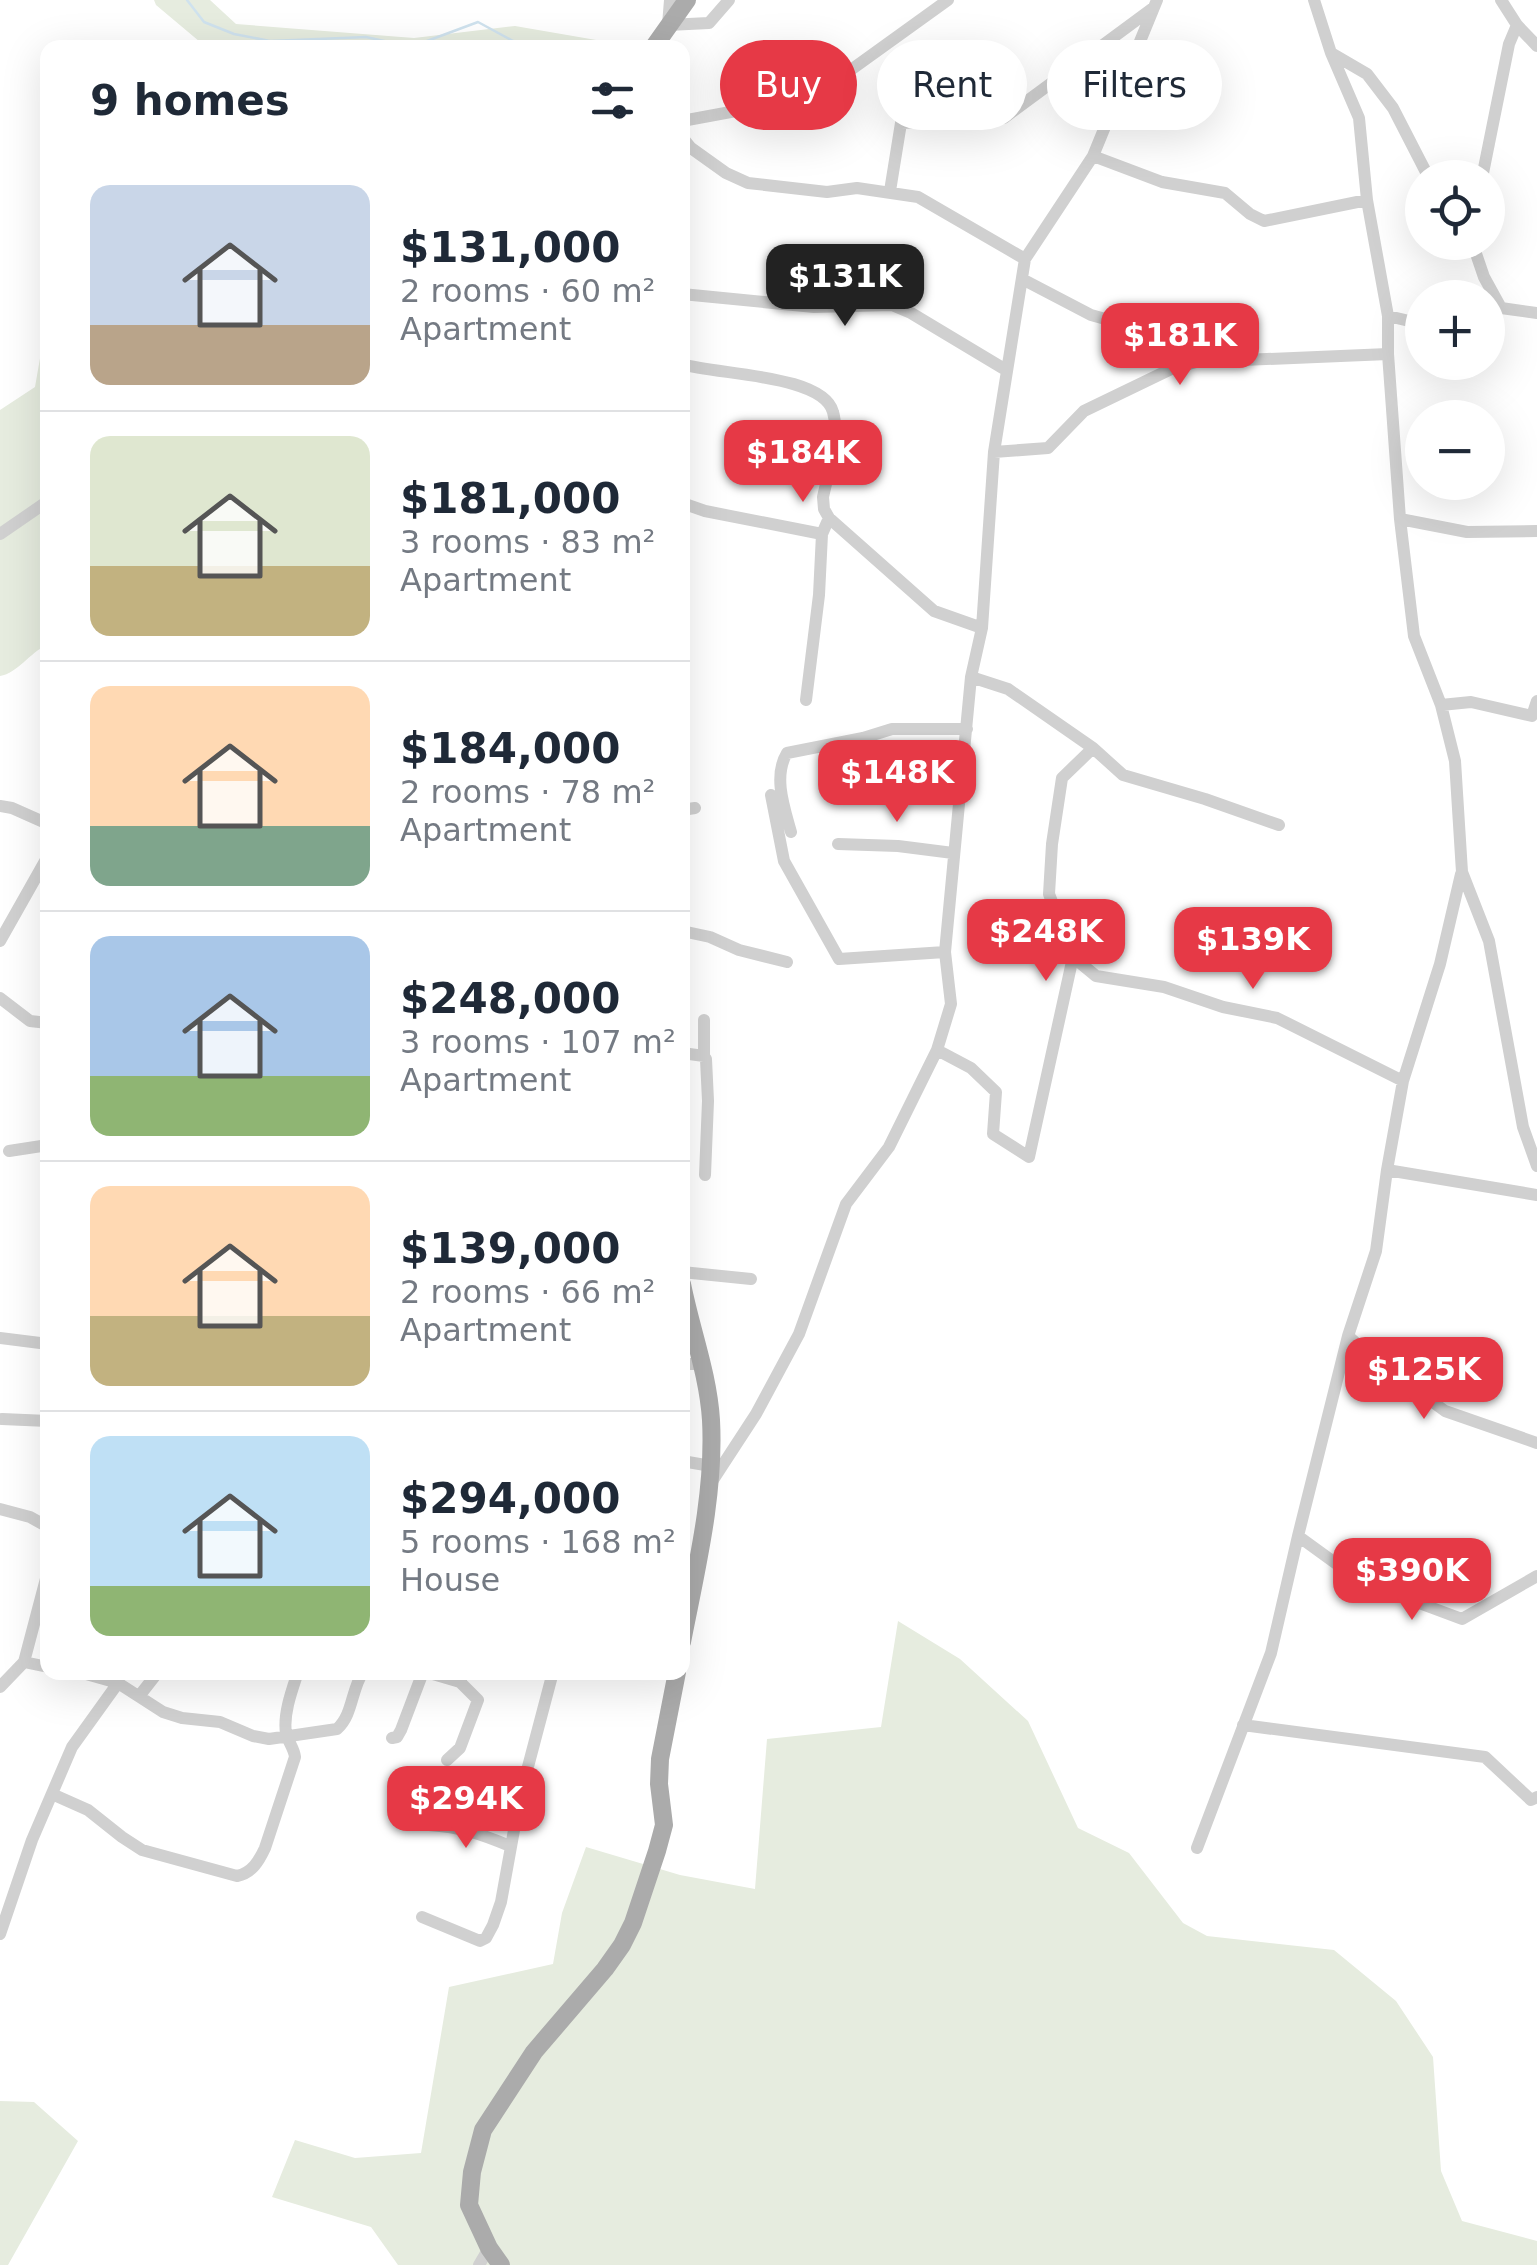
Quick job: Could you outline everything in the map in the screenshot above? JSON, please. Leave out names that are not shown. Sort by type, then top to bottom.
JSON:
[{"type":"main road","points":[[658,40],[687,0]]},
{"type":"main road","points":[[690,1319],[707,1382],[711,1422],[710,1475],[690,1594]]},
{"type":"main road","points":[[501,2265],[469,2206],[472,2172],[483,2130],[534,2052],[613,1957],[633,1922],[664,1826],[660,1760],[675,1680]]},
{"type":"street","points":[[670,0],[668,24],[709,23],[728,0]]},
{"type":"street","points":[[690,119],[736,110],[842,77],[948,0]]},
{"type":"street","points":[[1197,1848],[1271,1653],[1348,1336],[1376,1252],[1404,1081],[1440,964],[1462,872],[1456,761],[1441,705],[1414,636],[1400,519],[1388,316],[1367,200],[1359,118],[1331,53],[1314,0]]},
{"type":"street","points":[[1500,0],[1517,25],[1534,38]]},
{"type":"street","points":[[690,1465],[710,1475],[756,1414],[799,1334],[846,1204],[888,1147],[937,1050],[951,1004],[944,952],[971,676],[982,628],[994,452],[1025,260],[1094,156],[1155,4]]},
{"type":"street","points":[[890,192],[901,122],[1004,118],[1155,4]]},
{"type":"street","points":[[1485,160],[1508,44],[1517,25]]},
{"type":"street","points":[[1331,53],[1367,74],[1394,108],[1420,160]]},
{"type":"street","points":[[690,148],[748,183],[827,192],[857,188],[918,197],[1025,260]]},
{"type":"street","points":[[1094,156],[1162,182],[1225,193],[1264,221],[1367,200]]},
{"type":"street","points":[[1024,280],[1091,315],[1127,325],[1171,369]]},
{"type":"street","points":[[690,295],[814,307],[892,305],[1006,370]]},
{"type":"street","points":[[1505,311],[1537,313]]},
{"type":"street","points":[[1388,316],[1405,320]]},
{"type":"street","points":[[994,452],[1048,448],[1084,411],[1171,369],[1196,362],[1388,354]]},
{"type":"street","points":[[690,365],[802,386],[824,397],[833,410],[835,430],[824,497],[829,518],[934,611],[982,628]]},
{"type":"street","points":[[0,534],[40,506]]},
{"type":"street","points":[[690,506],[822,534]]},
{"type":"street","points":[[806,700],[822,534],[829,518]]},
{"type":"street","points":[[1400,519],[1467,532],[1537,532]]},
{"type":"street","points":[[971,676],[1008,688],[1093,748],[1123,775],[1279,825]]},
{"type":"street","points":[[1441,705],[1471,702],[1532,716],[1537,701]]},
{"type":"street","points":[[791,832],[780,774],[780,764],[787,753],[892,729],[966,729]]},
{"type":"street","points":[[1093,748],[1062,778],[1052,844],[1049,894],[1074,957],[1096,976],[1164,987],[1222,1007],[1277,1018],[1404,1081]]},
{"type":"street","points":[[771,795],[784,862],[839,959],[944,952]]},
{"type":"street","points":[[0,806],[40,820]]},
{"type":"street","points":[[838,844],[953,853]]},
{"type":"street","points":[[0,941],[40,870]]},
{"type":"street","points":[[1462,872],[1489,941],[1523,1127],[1537,1166]]},
{"type":"street","points":[[690,933],[787,962]]},
{"type":"street","points":[[937,1050],[970,1068],[996,1092],[993,1134],[1028,1158],[1074,957]]},
{"type":"street","points":[[0,998],[30,1021],[40,1023]]},
{"type":"street","points":[[704,1020],[708,1101],[705,1174]]},
{"type":"street","points":[[690,1054],[704,1056]]},
{"type":"street","points":[[1523,1127],[1537,1121]]},
{"type":"street","points":[[9,1151],[40,1146]]},
{"type":"street","points":[[1387,1170],[1537,1195]]},
{"type":"street","points":[[690,1273],[750,1279]]},
{"type":"street","points":[[1348,1336],[1446,1411],[1537,1443]]},
{"type":"street","points":[[0,1338],[40,1343]]},
{"type":"street","points":[[690,1364],[702,1364]]},
{"type":"street","points":[[2,1419],[40,1421]]},
{"type":"street","points":[[0,1509],[40,1523]]},
{"type":"street","points":[[1298,1536],[1360,1581],[1462,1619],[1537,1576]]},
{"type":"street","points":[[0,1687],[24,1662],[40,1601]]},
{"type":"street","points":[[24,1662],[40,1665]]},
{"type":"street","points":[[110,1680],[162,1712],[210,1720],[269,1739],[337,1729],[345,1722],[358,1680]]},
{"type":"street","points":[[140,1695],[152,1680]]},
{"type":"street","points":[[52,1794],[88,1810],[142,1850],[237,1876],[246,1874],[265,1848],[292,1768],[294,1750],[286,1735],[286,1716],[296,1680]]},
{"type":"street","points":[[392,1738],[401,1730],[421,1680]]},
{"type":"street","points":[[447,1760],[460,1748],[478,1700],[464,1680]]},
{"type":"street","points":[[422,1916],[480,1941],[486,1938],[501,1902],[520,1797],[552,1680]]},
{"type":"street","points":[[0,1934],[32,1840],[72,1747],[118,1682]]},
{"type":"street","points":[[1244,1724],[1484,1757],[1531,1800],[1537,1797]]},
{"type":"street","points":[[429,1825],[473,1831],[510,1846]]},
{"type":"street","points":[[479,2265],[490,2248]]},
{"type":"shaded area","points":[[154,0],[210,0],[236,24],[414,38],[515,26],[596,40],[198,40]]},
{"type":"shaded area","points":[[40,358],[40,650],[0,676],[0,410],[35,387]]},
{"type":"shaded area","points":[[898,1621],[960,1659],[1028,1721],[1078,1828],[1129,1853],[1183,1923],[1207,1936],[1334,1950],[1396,2001],[1433,2057],[1441,2171],[1462,2221],[1537,2241],[1537,2265],[398,2265],[371,2227],[272,2197],[295,2140],[355,2158],[421,2153],[449,1987],[553,1964],[562,1913],[586,1847],[680,1875],[755,1889],[767,1739],[881,1727]]},
{"type":"shaded area","points":[[0,2101],[34,2102],[78,2141],[8,2265],[0,2265]]},
{"type":"waterway","points":[[187,0],[204,22],[265,40]]},
{"type":"waterway","points":[[430,40],[478,22],[511,40]]},
{"type":"waterway","points":[[294,40],[380,40]]}]
